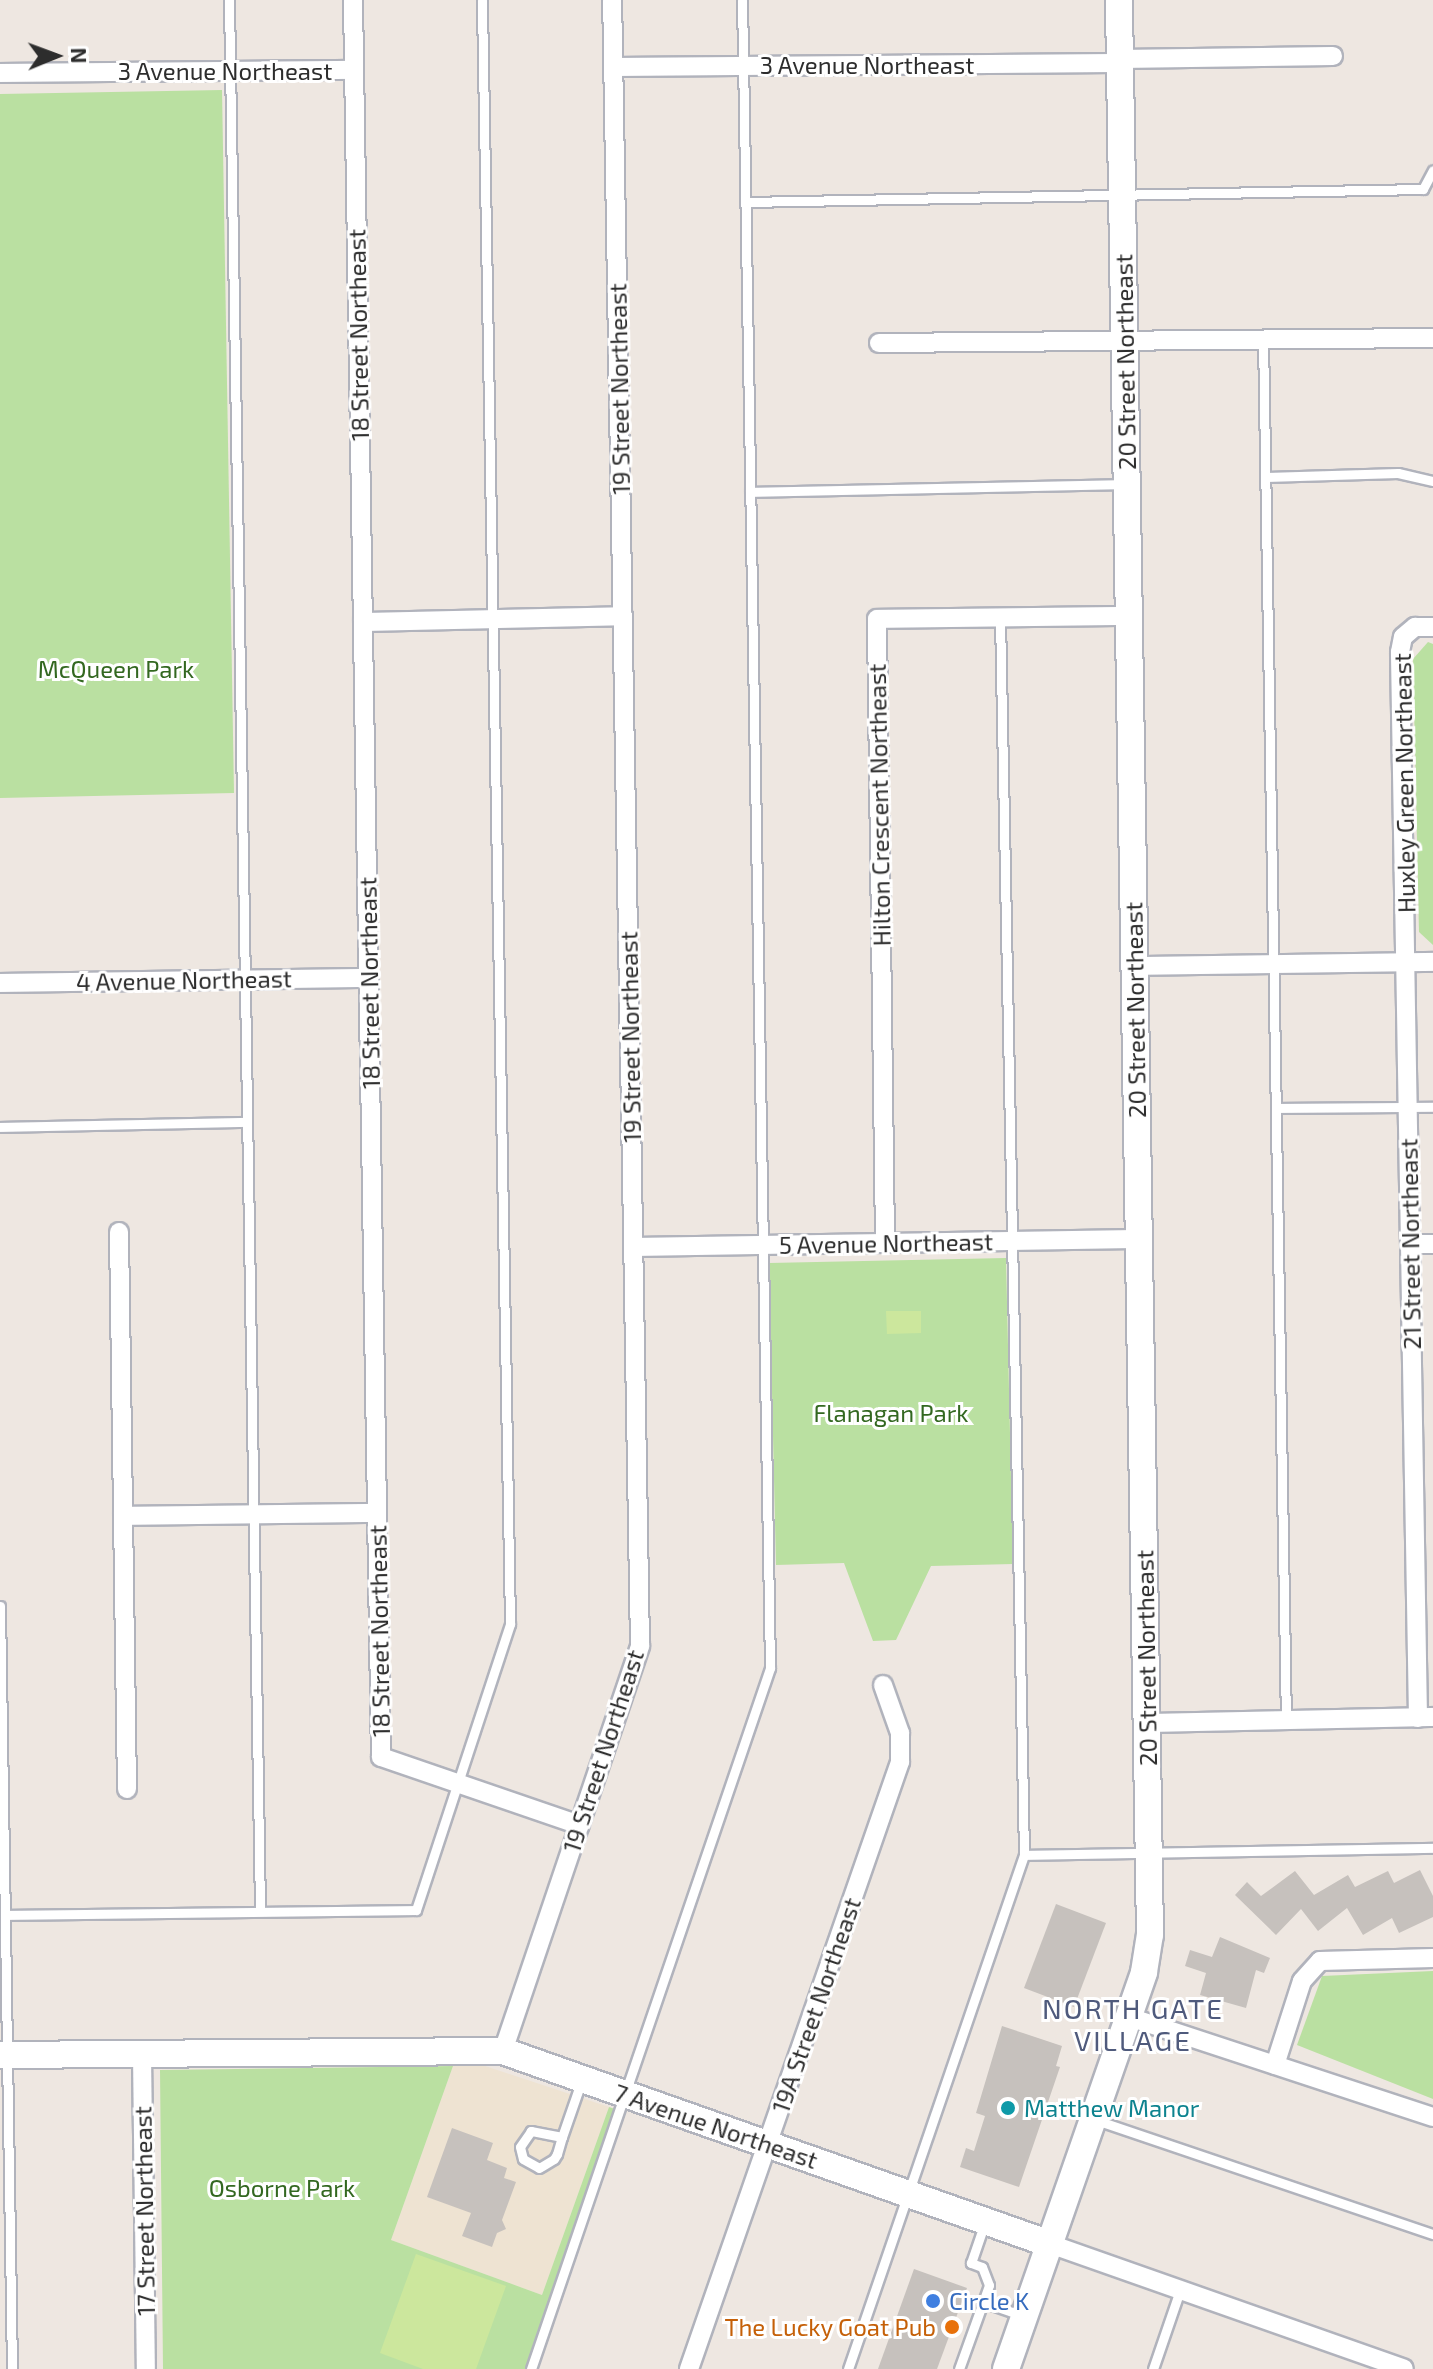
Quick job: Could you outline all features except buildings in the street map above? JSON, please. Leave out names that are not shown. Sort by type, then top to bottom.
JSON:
[{"type":"street","name":"18 Street Northeast","points":[[353,0],[381,1757],[580,1825]]},
{"type":"street","name":"19 Street Northeast","points":[[503,2051],[640,1646],[612,0]]},
{"type":"street","name":"20 Street Northeast","points":[[1006,2369],[1129,2017],[1150,1935],[1119,0]]},
{"type":"street","name":"3 Avenue Northeast","points":[[613,67],[1333,56]]},
{"type":"street","name":"3 Avenue Northeast","points":[[0,73],[354,70]]},
{"type":"street","points":[[879,343],[1263,337],[1433,338]]},
{"type":"street","points":[[363,622],[623,616]]},
{"type":"street","name":"Hilton Crescent Northeast","points":[[885,1242],[877,619],[1129,616]]},
{"type":"street","name":"Huxley Green Northeast","points":[[1406,963],[1400,652],[1403,637],[1415,627],[1433,627]]},
{"type":"street","points":[[1135,966],[1433,962]]},
{"type":"street","name":"21 Street Northeast","points":[[1406,963],[1410,1244],[1425,1718]]},
{"type":"street","name":"4 Avenue Northeast","points":[[0,983],[369,978]]},
{"type":"street","points":[[119,1232],[127,1789]]},
{"type":"street","name":"5 Avenue Northeast","points":[[633,1247],[1139,1239]]},
{"type":"street","points":[[1410,1244],[1433,1244]]},
{"type":"street","points":[[123,1516],[377,1513]]},
{"type":"street","name":"19A Street Northeast","points":[[689,2369],[900,1762],[900,1733],[883,1685]]},
{"type":"street","points":[[1147,1723],[1425,1718]]},
{"type":"street","points":[[1275,2065],[1302,1981],[1320,1961],[1433,1958]]},
{"type":"street","points":[[1129,2017],[1433,2117]]},
{"type":"street","name":"7 Avenue Northeast","points":[[4,2055],[503,2051],[1404,2369]]},
{"type":"street","name":"17 Street Northeast","points":[[142,2054],[146,2369]]},
{"type":"lane","points":[[229,0],[260,1911]]},
{"type":"lane","points":[[5,1915],[416,1910],[510,1624],[482,0]]},
{"type":"lane","points":[[531,2369],[628,2095],[770,1668],[742,0]]},
{"type":"lane","points":[[746,202],[1423,189],[1433,170]]},
{"type":"lane","points":[[1263,337],[1286,1720]]},
{"type":"lane","points":[[1266,477],[1398,473],[1433,481]]},
{"type":"lane","points":[[750,492],[1127,484]]},
{"type":"lane","points":[[848,2369],[1024,1855],[1000,617]]},
{"type":"lane","points":[[1276,1108],[1433,1107]]},
{"type":"lane","points":[[0,1127],[247,1122]]},
{"type":"lane","points":[[0,1606],[5,1915],[4,2157],[12,2369]]},
{"type":"lane","points":[[1024,1855],[1433,1848]]},
{"type":"lane","points":[[562,2137],[531,2131],[521,2140],[523,2159],[533,2167],[550,2164],[562,2137],[582,2079]]},
{"type":"lane","points":[[1093,2119],[1433,2234]]},
{"type":"lane","points":[[959,2369],[989,2285],[982,2267],[971,2263],[985,2222]]},
{"type":"lane","points":[[1153,2369],[1180,2290]]},
{"type":"lane","points":[[983,2302],[1024,2317]]},
{"type":"shaded area","points":[[453,2066],[485,2066],[609,2107],[542,2295],[391,2240]]},
{"type":"green space","name":"McQueen Park","points":[[222,90],[234,793],[0,798],[0,94]]},
{"type":"green space","points":[[1428,642],[1433,644],[1433,945],[1419,932],[1413,659]]},
{"type":"green space","name":"Flanagan Park","points":[[1006,1258],[1013,1564],[931,1566],[896,1640],[873,1641],[844,1563],[776,1565],[769,1263]]},
{"type":"green space","points":[[886,1311],[921,1311],[921,1333],[887,1334]]},
{"type":"green space","points":[[1433,1971],[1433,2099],[1297,2045],[1322,1976]]},
{"type":"green space","name":"Osborne Park","points":[[453,2066],[391,2240],[542,2295],[609,2107],[618,2110],[525,2369],[163,2369],[160,2070]]},
{"type":"green space","points":[[416,2254],[506,2286],[476,2369],[423,2369],[380,2353]]},
{"type":"place","name":"Matthew Manor","points":[[1008,2108]]},
{"type":"place","name":"Circle K","points":[[933,2301]]},
{"type":"place","name":"The Lucky Goat Pub","points":[[952,2327]]},
{"type":"district","name":"NORTH GATE VILLAGE","points":[[1133,2024]]}]
